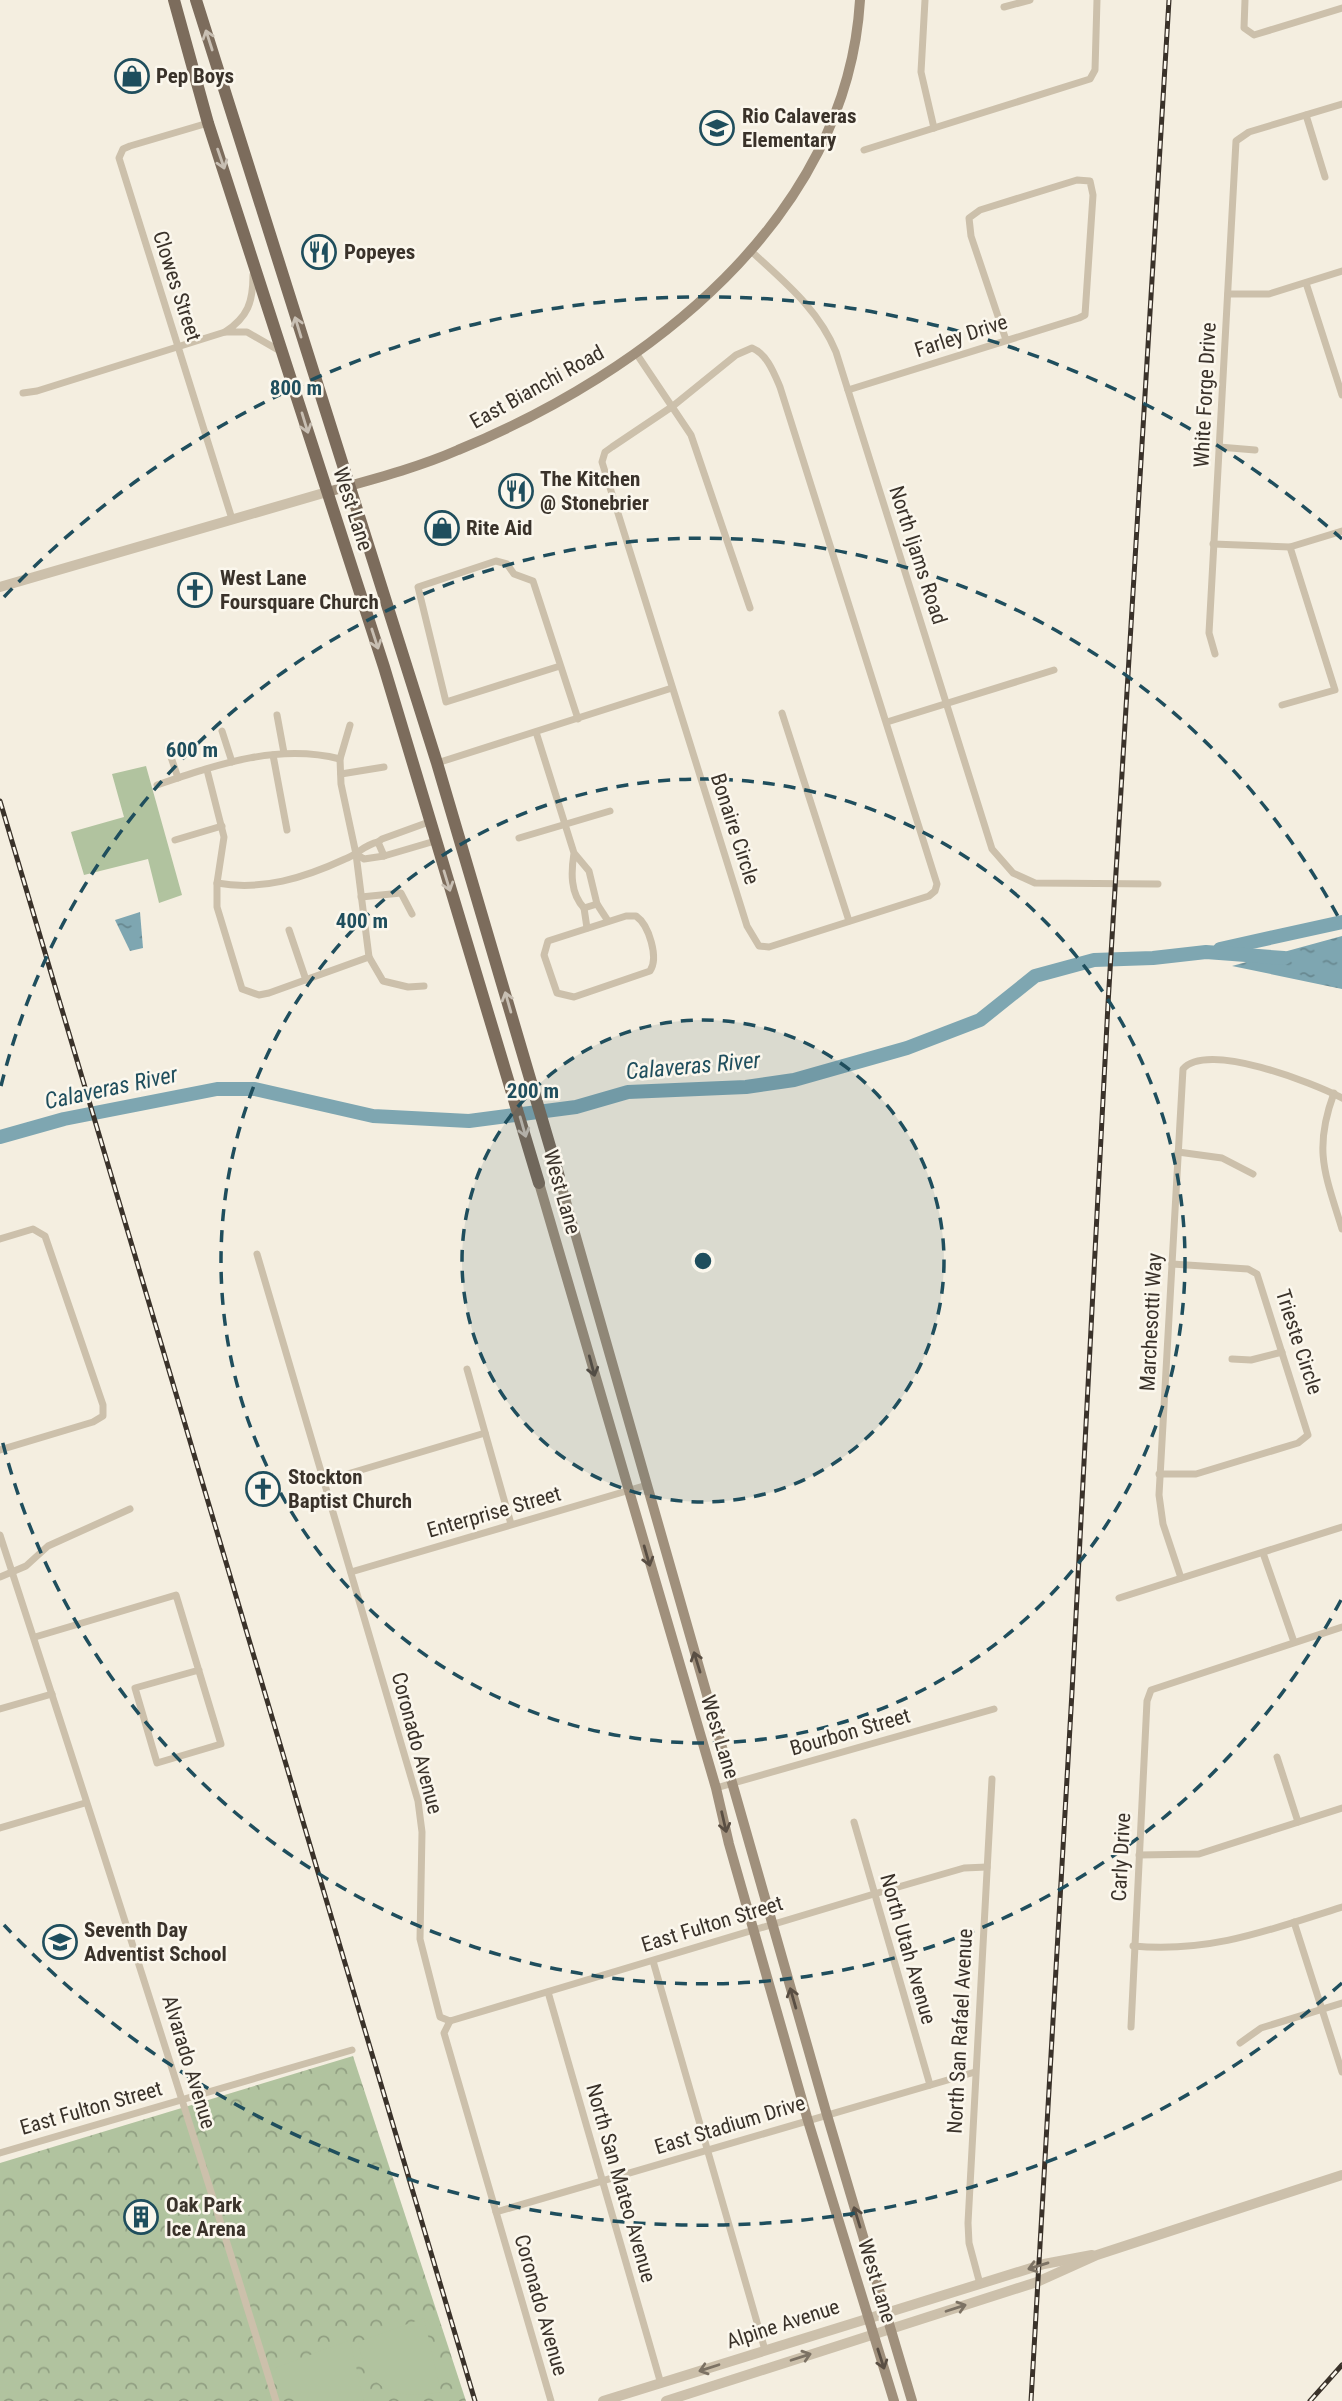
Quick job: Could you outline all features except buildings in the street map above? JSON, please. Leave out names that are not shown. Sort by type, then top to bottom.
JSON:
[{"type":"main road","name":"West Lane","points":[[173,0],[208,123],[384,667],[507,1071],[716,1788],[808,2121],[894,2401]]},
{"type":"main road","name":"West Lane","points":[[196,0],[437,763],[528,1067],[731,1784],[912,2401]]},
{"type":"main road","name":"East Bianchi Road","points":[[327,492],[456,452],[489,437],[564,398],[635,353],[692,307],[750,250],[800,188],[824,143],[847,80],[860,0]]},
{"type":"main road","points":[[560,1254],[572,1270],[576,1287],[583,1293],[591,1293]]},
{"type":"main road","points":[[580,1323],[588,1323],[593,1328],[603,1357],[614,1376]]},
{"type":"street","points":[[925,0],[921,72],[934,128]]},
{"type":"street","points":[[1004,8],[1030,0]]},
{"type":"street","points":[[864,150],[1090,79],[1095,69],[1097,0]]},
{"type":"street","points":[[1245,0],[1243,23],[1248,33],[1262,34],[1342,8]]},
{"type":"street","points":[[1325,177],[1306,115],[1342,104]]},
{"type":"street","name":"White Forge Drive","points":[[1215,654],[1209,633],[1235,145],[1238,137],[1306,115]]},
{"type":"street","name":"Clowes Street","points":[[208,123],[130,146],[123,149],[119,158],[232,519]]},
{"type":"street","name":"Farley Drive","points":[[848,390],[1006,340],[1085,314],[1093,195],[1090,181],[1065,183],[980,210],[969,218],[971,236],[1006,340]]},
{"type":"street","name":"North Ijams Road","points":[[750,250],[815,314],[831,340],[992,849],[1006,867],[1029,881],[1047,885],[1158,884]]},
{"type":"street","points":[[225,332],[248,312],[253,297],[253,257]]},
{"type":"street","points":[[1228,294],[1269,295],[1342,271]]},
{"type":"street","points":[[1306,284],[1339,373],[1342,395]]},
{"type":"street","points":[[23,393],[37,391],[225,332],[247,332],[283,353]]},
{"type":"street","name":"Bonaire Circle","points":[[742,350],[759,351],[780,387],[887,722],[937,884],[936,891],[929,896],[769,947],[759,946],[751,938],[671,688],[602,462],[605,452],[673,406],[742,350]]},
{"type":"street","points":[[635,353],[673,406],[700,457],[750,608]]},
{"type":"street","points":[[1219,447],[1255,450]]},
{"type":"street","name":"East Bianchi Road","points":[[0,587],[327,492]]},
{"type":"street","points":[[1213,544],[1290,547],[1342,531]]},
{"type":"street","points":[[1282,705],[1335,690],[1290,547]]},
{"type":"street","points":[[560,666],[446,702],[434,661],[435,647],[418,587],[502,560],[514,574],[533,581],[578,719]]},
{"type":"street","points":[[887,722],[1054,670]]},
{"type":"street","points":[[437,763],[671,688]]},
{"type":"street","points":[[782,713],[849,921]]},
{"type":"street","points":[[277,715],[284,753]]},
{"type":"street","points":[[350,725],[340,759],[341,774],[356,854],[369,957],[383,981],[408,987],[424,986]]},
{"type":"street","points":[[222,732],[232,762]]},
{"type":"street","points":[[536,732],[574,853],[572,879],[578,899],[584,908],[587,928]]},
{"type":"street","points":[[168,748],[178,778]]},
{"type":"street","points":[[157,785],[232,762],[284,753],[340,759]]},
{"type":"street","points":[[273,755],[287,830]]},
{"type":"street","points":[[341,774],[384,767]]},
{"type":"street","points":[[207,770],[222,826],[223,850],[217,883],[221,919],[239,982],[249,993],[269,993],[369,957]]},
{"type":"street","points":[[519,838],[610,811]]},
{"type":"street","points":[[217,883],[278,883],[356,854],[361,848],[429,822]]},
{"type":"street","points":[[175,839],[222,826]]},
{"type":"street","points":[[356,854],[364,859],[384,856],[435,841]]},
{"type":"street","points":[[378,842],[384,856]]},
{"type":"street","points":[[574,853],[589,871],[597,904],[608,921]]},
{"type":"street","points":[[361,897],[401,893],[412,914]]},
{"type":"street","points":[[584,908],[597,904]]},
{"type":"street","points":[[630,915],[641,920],[654,957],[650,971],[574,997],[561,996],[555,989],[544,955],[545,945],[553,939],[587,928],[630,915]]},
{"type":"street","points":[[289,930],[306,980]]},
{"type":"street","name":"Marchesotti Way","points":[[1181,1578],[1163,1524],[1159,1474],[1182,1074],[1185,1065],[1211,1059],[1239,1062],[1334,1094]]},
{"type":"street","points":[[1342,1098],[1334,1094],[1323,1128],[1322,1165],[1342,1229]]},
{"type":"street","points":[[1178,1152],[1222,1158],[1253,1174]]},
{"type":"street","points":[[0,1238],[33,1229],[45,1236],[103,1405],[103,1416],[93,1422],[0,1450]]},
{"type":"street","name":"Coronado Avenue","points":[[257,1254],[418,1801],[422,1840],[420,1939],[439,2017],[450,2021],[444,2033],[551,2401]]},
{"type":"street","name":"Trieste Circle","points":[[1159,1474],[1196,1474],[1304,1440],[1308,1428],[1260,1280],[1254,1270],[1172,1264]]},
{"type":"street","points":[[1232,1359],[1251,1360],[1282,1352]]},
{"type":"street","points":[[467,1369],[511,1524]]},
{"type":"street","points":[[324,1481],[485,1433]]},
{"type":"street","name":"Enterprise Street","points":[[351,1572],[647,1485]]},
{"type":"street","points":[[0,1577],[26,1566],[48,1546],[130,1509]]},
{"type":"street","points":[[1119,1598],[1342,1527]]},
{"type":"street","name":"Alvarado Avenue","points":[[0,1535],[35,1637],[85,1803],[114,1884],[275,2401]]},
{"type":"street","points":[[1263,1553],[1294,1642],[1342,1626]]},
{"type":"street","points":[[35,1637],[176,1595],[220,1744],[157,1763],[135,1689],[198,1670]]},
{"type":"street","name":"Carly Drive","points":[[1131,2027],[1147,1701],[1151,1690],[1294,1642]]},
{"type":"street","points":[[0,1709],[52,1694]]},
{"type":"street","name":"Bourbon Street","points":[[716,1788],[994,1709]]},
{"type":"street","points":[[1277,1757],[1298,1822]]},
{"type":"street","name":"North San Rafael Avenue","points":[[980,2284],[971,2253],[968,2223],[992,1779]]},
{"type":"street","points":[[0,1828],[85,1803]]},
{"type":"street","points":[[1139,1855],[1199,1854],[1342,1808]]},
{"type":"street","name":"North Utah Avenue","points":[[854,1822],[930,2085]]},
{"type":"street","name":"East Fulton Street","points":[[450,2021],[772,1923],[964,1868],[987,1867]]},
{"type":"street","points":[[1133,1946],[1176,1949],[1209,1946],[1342,1907]]},
{"type":"street","points":[[1294,1922],[1342,2072]]},
{"type":"street","points":[[653,1961],[765,2350]]},
{"type":"street","name":"North San Mateo Avenue","points":[[548,1992],[661,2384]]},
{"type":"street","points":[[1240,2043],[1261,2028],[1342,2003]]},
{"type":"street","name":"East Fulton Street","points":[[0,2153],[352,2050]]},
{"type":"street","name":"East Stadium Drive","points":[[496,2212],[975,2072]]},
{"type":"street","name":"Alpine Avenue","points":[[666,2401],[1043,2280],[1097,2255],[1342,2175]]},
{"type":"street","name":"Alpine Avenue","points":[[603,2401],[867,2317],[1070,2257],[1097,2255]]},
{"type":"green space","points":[[146,766],[182,895],[159,903],[148,859],[84,875],[71,832],[124,817],[112,774]]},
{"type":"green space","points":[[353,2056],[466,2401],[0,2401],[0,2163]]},
{"type":"green space","points":[[424,2318],[441,2392],[410,2395],[385,2388],[368,2371],[358,2342]]},
{"type":"green space","points":[[350,2340],[364,2401],[296,2401],[280,2386],[275,2368]]},
{"type":"water","points":[[140,912],[143,948],[130,951],[115,920]]},
{"type":"water","points":[[1342,936],[1342,989],[1232,966]]},
{"type":"waterway","name":"Calaveras River","points":[[1220,949],[1342,922]]},
{"type":"waterway","name":"Calaveras River","points":[[0,1137],[64,1119],[217,1089],[255,1089],[373,1116],[469,1121],[576,1107],[628,1092],[746,1087],[794,1080],[907,1048],[980,1020],[1035,976],[1094,960],[1153,958],[1206,952],[1284,958]]},
{"type":"railway","points":[[1031,2401],[1108,1004],[1169,0]]},
{"type":"railway","points":[[0,801],[475,2401]]},
{"type":"railway","points":[[1310,2401],[1342,2365]]},
{"type":"place","name":"Pep Boys","points":[[132,76]]},
{"type":"place","name":"Rio Calaveras Elementary","points":[[717,128]]},
{"type":"place","name":"Popeyes","points":[[319,252]]},
{"type":"place","name":"The Kitchen @ Stonebrier","points":[[516,491]]},
{"type":"place","name":"Rite Aid","points":[[442,528]]},
{"type":"place","name":"West Lane Foursquare Church","points":[[195,590]]},
{"type":"place","name":"Stockton Baptist Church","points":[[263,1489]]},
{"type":"place","name":"Seventh Day Adventist School","points":[[60,1942]]},
{"type":"place","name":"Oak Park Ice Arena","points":[[141,2217]]}]
